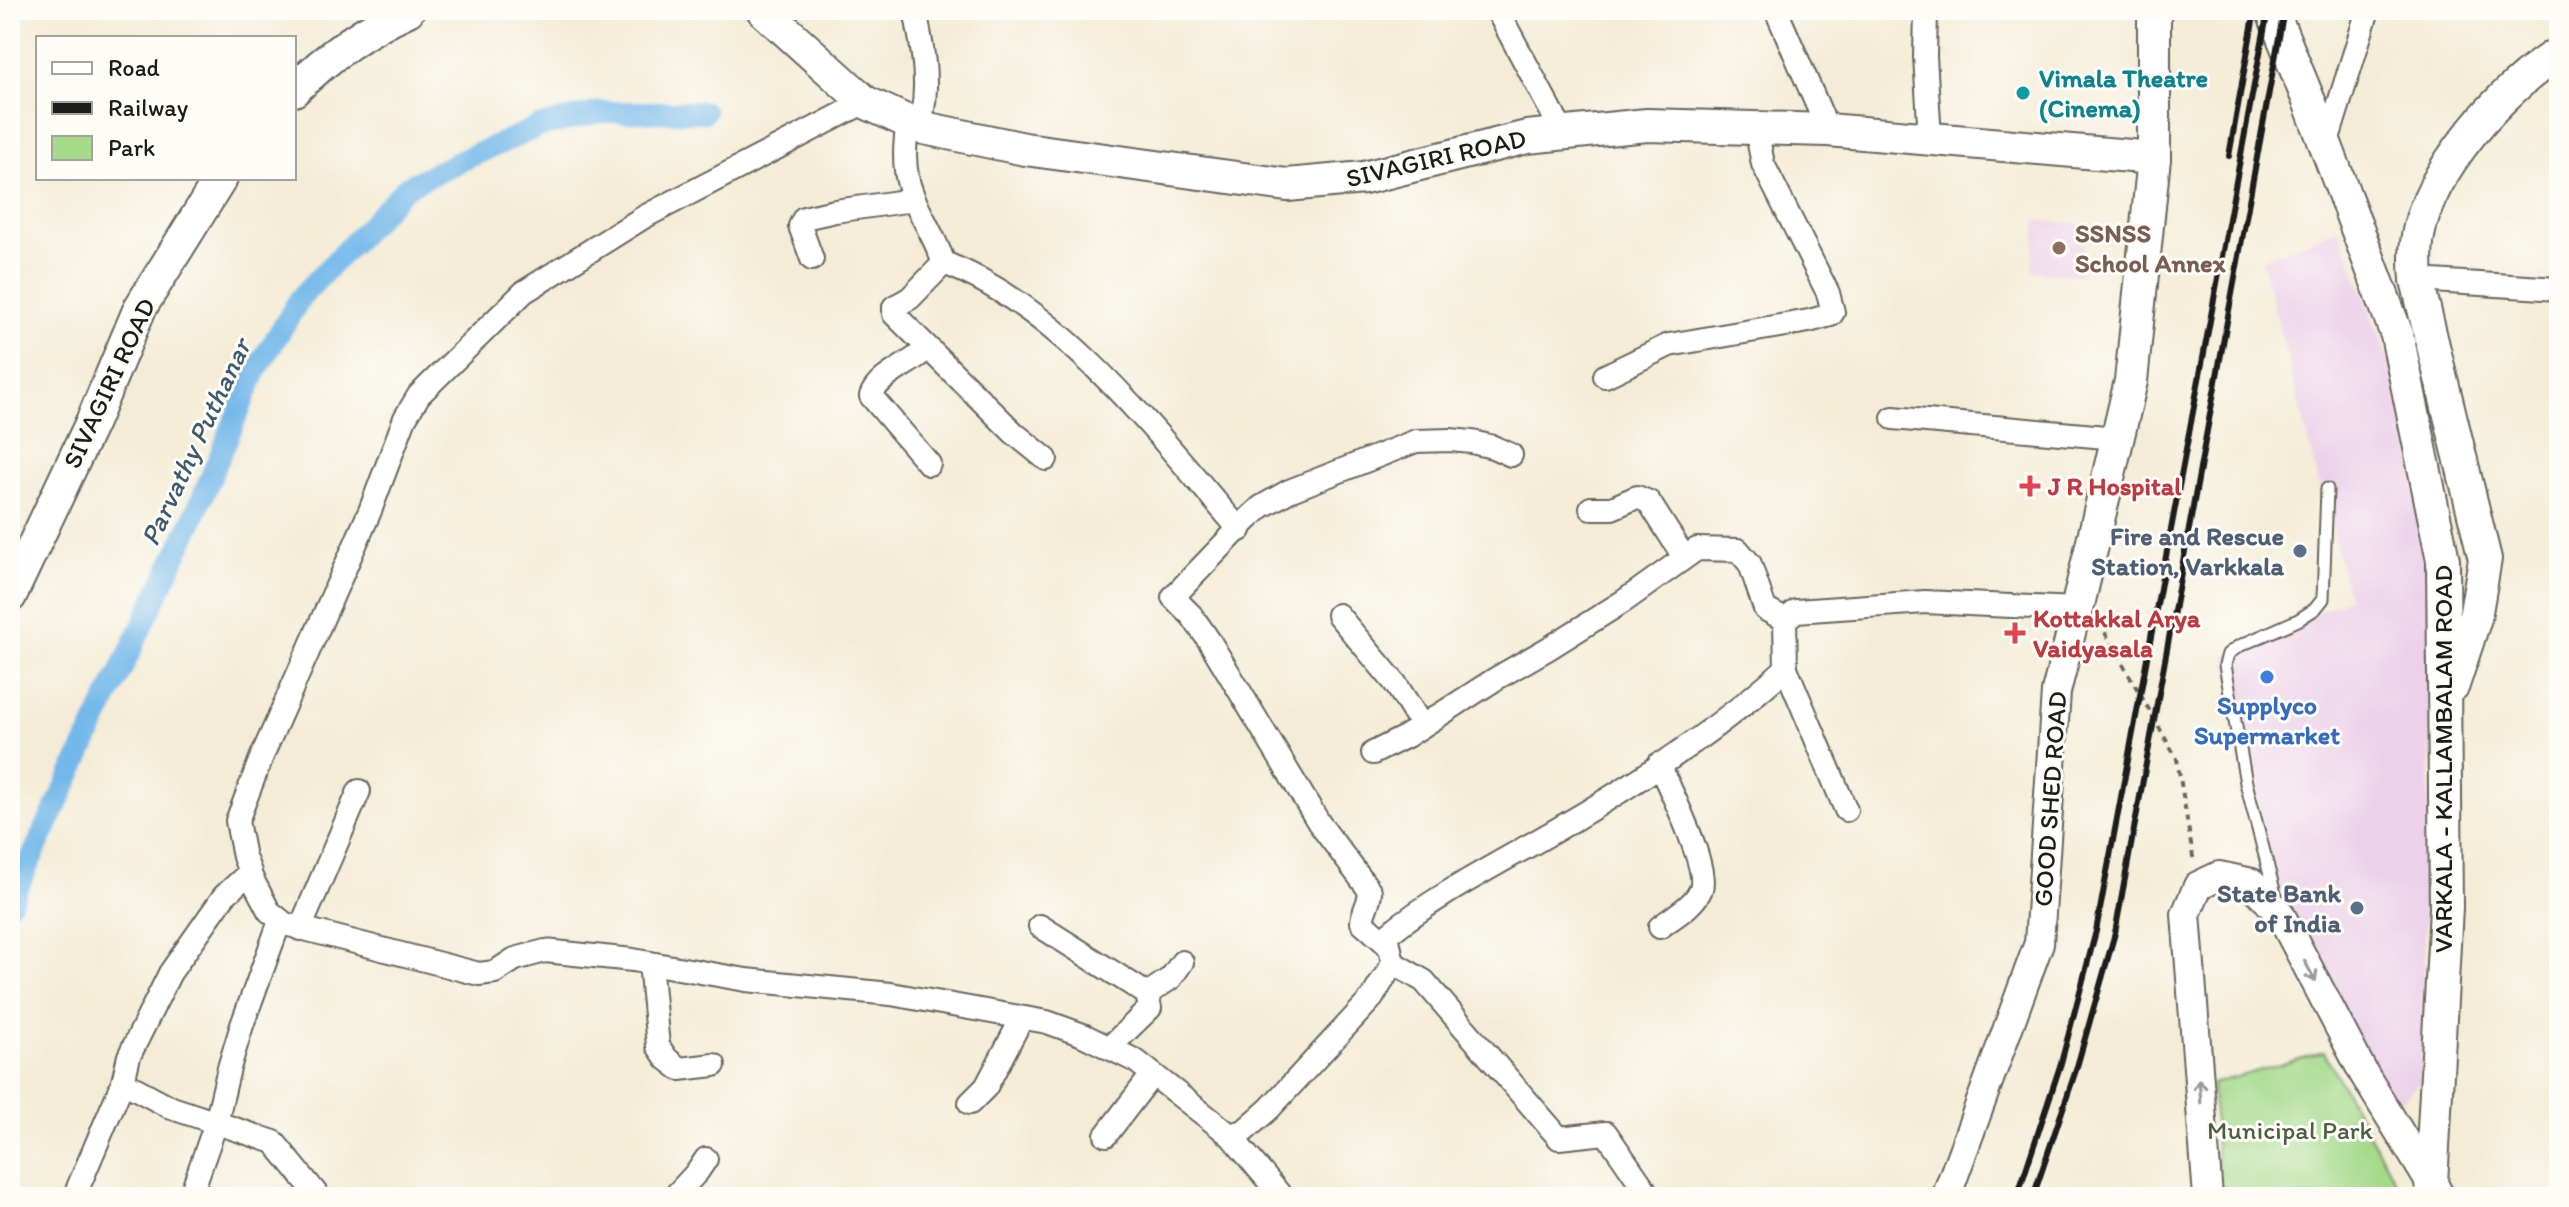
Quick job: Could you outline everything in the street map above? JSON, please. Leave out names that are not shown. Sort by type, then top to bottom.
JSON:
[{"type":"main road","points":[[296,88],[371,18],[408,10]]},
{"type":"main road","name":"SIVAGIRI ROAD","points":[[763,10],[865,102],[914,125],[1025,149],[1287,185],[1364,178],[1527,137],[1647,125],[1828,130],[2154,158]]},
{"type":"main road","name":"GOOD SHED ROAD","points":[[2079,599],[2131,381],[2154,158],[2154,10]]},
{"type":"main road","name":"VARKALA - KALLAMBALAM ROAD","points":[[2272,10],[2397,335],[2443,560],[2446,908],[2434,1190]]},
{"type":"main road","points":[[2444,715],[2475,618],[2485,559],[2417,280],[2418,234],[2448,166],[2476,127],[2515,85],[2559,53]]},
{"type":"main road","name":"SIVAGIRI ROAD","points":[[10,596],[92,422],[140,308],[220,180]]},
{"type":"street","points":[[915,10],[926,78],[926,104],[903,148],[905,172],[913,200],[944,263],[974,274],[1036,314],[1146,421],[1240,530]]},
{"type":"street","points":[[1497,10],[1563,133]]},
{"type":"street","points":[[1776,10],[1828,130]]},
{"type":"street","points":[[1926,10],[1925,56],[1930,139]]},
{"type":"street","points":[[2326,145],[2368,10]]},
{"type":"street","points":[[865,102],[644,217],[524,292],[419,395],[405,418],[370,511],[262,756],[237,821],[249,873],[269,911],[290,925],[479,974],[500,970],[515,959],[535,952],[650,963],[746,980],[891,994],[1047,1022],[1136,1061],[1230,1135],[1282,1197]]},
{"type":"street","points":[[1605,376],[1669,345],[1809,321],[1832,314],[1834,306],[1763,164],[1756,128]]},
{"type":"street","points":[[812,259],[800,226],[804,218],[913,200]]},
{"type":"street","points":[[944,263],[910,298],[893,310],[909,330],[1014,433],[1046,459]]},
{"type":"street","points":[[2417,280],[2559,289]]},
{"type":"street","points":[[927,348],[882,382],[871,396],[929,464]]},
{"type":"street","points":[[1893,418],[2117,438]]},
{"type":"street","points":[[1511,455],[1472,442],[1416,441],[1289,491],[1261,507],[1173,597],[1192,616],[1210,642],[1319,823],[1370,891],[1362,922],[1391,954],[1424,981],[1559,1138],[1606,1133],[1650,1197]]},
{"type":"street","points":[[1591,508],[1612,508],[1641,497],[1649,502],[1684,557]]},
{"type":"street","points":[[1373,753],[1624,601],[1697,549],[1738,550],[1750,564],[1765,609],[1785,620]]},
{"type":"street","points":[[1785,620],[1796,611],[1925,602],[2079,599]]},
{"type":"street","name":"GOOD SHED ROAD","points":[[1946,1197],[2039,943],[2056,692],[2079,599]]},
{"type":"street","points":[[1338,615],[1395,683],[1422,726]]},
{"type":"street","points":[[1785,620],[1786,668],[1846,810]]},
{"type":"street","points":[[1230,1135],[1244,1131],[1269,1109],[1372,998],[1391,954],[1387,935],[1414,913],[1569,823],[1659,764],[1752,700],[1786,668]]},
{"type":"street","points":[[1659,764],[1702,873],[1702,886],[1696,898],[1660,927]]},
{"type":"street","points":[[190,1197],[216,1123],[229,1068],[290,925],[359,791]]},
{"type":"street","points":[[74,1197],[123,1082],[129,1056],[170,973],[224,896],[249,873]]},
{"type":"street","points":[[2208,1197],[2186,914],[2198,886],[2219,876],[2252,883],[2280,914],[2364,1074],[2434,1190]]},
{"type":"street","points":[[1040,926],[1147,994],[1150,1008],[1109,1048]]},
{"type":"street","points":[[1147,994],[1171,978],[1182,962]]},
{"type":"street","points":[[650,963],[658,1046],[667,1059],[680,1069],[714,1065]]},
{"type":"street","points":[[970,1103],[986,1087],[1022,1018]]},
{"type":"street","points":[[1106,1135],[1152,1075]]},
{"type":"street","points":[[123,1082],[172,1108],[274,1142],[319,1197]]},
{"type":"street","points":[[674,1197],[706,1159]]},
{"type":"lane","points":[[2280,914],[2246,783],[2225,665],[2228,654],[2239,646],[2298,620],[2315,609],[2323,599],[2327,489]]},
{"type":"path","points":[[2079,599],[2177,759],[2198,886]]},
{"type":"shaded area","name":"SSNSS School Annex","points":[[2037,220],[2086,225],[2081,276],[2032,271]]},
{"type":"shaded area","points":[[2339,228],[2389,362],[2435,560],[2421,1082],[2403,1099],[2384,1095],[2306,955],[2272,872],[2238,704],[2225,656],[2349,598],[2262,260]]},
{"type":"green space","name":"Municipal Park","points":[[2324,1052],[2404,1197],[2219,1197],[2212,1084]]},
{"type":"waterway","name":"Parvathy Puthanar","points":[[10,903],[191,524],[256,371],[301,297],[406,187],[458,162],[538,127],[600,112],[704,112]]},
{"type":"railway","points":[[2229,156],[2255,10]]},
{"type":"railway","points":[[2017,1197],[2061,1063],[2096,931],[2268,10]]},
{"type":"railway","points":[[2033,1197],[2076,1070],[2115,933],[2284,10]]},
{"type":"place","name":"Vimala Theatre (Cinema)","points":[[2023,93]]},
{"type":"place","name":"SSNSS School Annex","points":[[2059,248]]},
{"type":"place","name":"J R Hospital","points":[[2030,486]]},
{"type":"place","name":"Fire and Rescue Station, Varkkala","points":[[2300,551]]},
{"type":"place","name":"Kottakkal Arya Vaidyasala","points":[[2015,633]]},
{"type":"place","name":"Supplyco Supermarket","points":[[2267,677]]},
{"type":"place","name":"State Bank of India","points":[[2357,908]]}]
